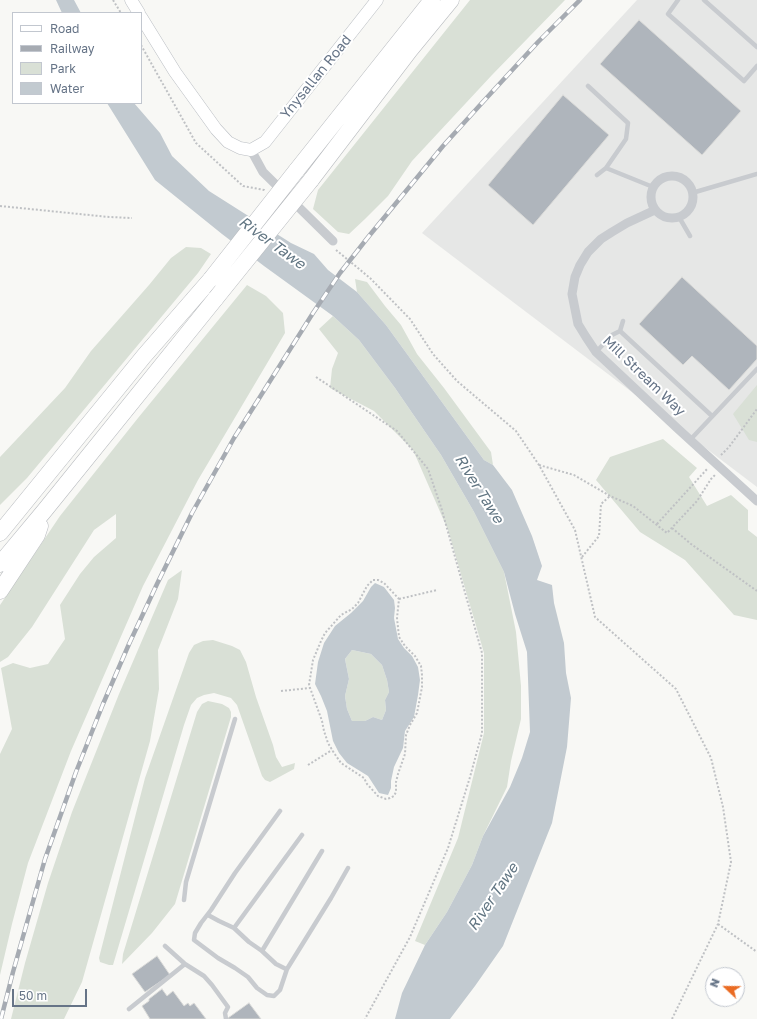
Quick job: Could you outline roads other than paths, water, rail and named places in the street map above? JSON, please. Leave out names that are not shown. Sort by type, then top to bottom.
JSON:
[{"type":"highway","points":[[0,532],[144,356],[211,279],[432,0]]},
{"type":"highway","points":[[0,564],[311,180],[410,50],[451,0]]},
{"type":"highway","points":[[0,591],[37,535],[45,510]]},
{"type":"street","points":[[131,0],[138,12]]},
{"type":"street","name":"Ynysallan Road","points":[[251,150],[265,142],[377,0]]},
{"type":"street","points":[[142,19],[175,72],[216,129],[228,142],[240,148],[251,150],[263,172],[333,241]]},
{"type":"street","points":[[670,176],[684,180],[692,192],[690,207],[686,213],[679,217],[665,217],[659,214],[652,204],[651,194],[653,187],[663,178],[670,176]]},
{"type":"street","name":"Mill Stream Way","points":[[655,210],[627,223],[601,239],[588,252],[575,277],[572,294],[578,324],[596,352],[757,502]]},
{"type":"lane","points":[[678,0],[668,14],[744,81],[757,66]]},
{"type":"lane","points":[[704,0],[757,47]]},
{"type":"lane","points":[[588,86],[628,123],[626,139],[606,168],[597,175]]},
{"type":"lane","points":[[606,168],[653,187]]},
{"type":"lane","points":[[692,192],[757,174]]},
{"type":"lane","points":[[679,217],[690,236]]},
{"type":"lane","points":[[596,352],[612,335],[620,330],[623,320]]},
{"type":"lane","points":[[620,330],[712,416]]},
{"type":"lane","points":[[690,440],[757,369]]},
{"type":"lane","points":[[184,900],[186,882],[235,719]]},
{"type":"lane","points":[[280,811],[201,923],[195,933],[194,940],[218,958],[248,977],[257,988],[267,995],[274,996],[280,990],[287,969],[348,868]]},
{"type":"lane","points":[[234,928],[302,835]]},
{"type":"lane","points":[[262,951],[322,851]]},
{"type":"lane","points":[[208,915],[234,928],[276,964],[287,969]]},
{"type":"lane","points":[[165,946],[186,964],[204,976],[212,985],[228,1007],[226,1019]]},
{"type":"lane","points":[[129,1009],[186,964]]},
{"type":"water","points":[[56,0],[74,0],[80,12],[62,12]]},
{"type":"water","name":"River Tawe","points":[[108,104],[135,104],[160,133],[172,156],[209,191],[291,243],[314,254],[328,270],[357,292],[386,325],[484,460],[493,465],[512,490],[532,536],[542,566],[537,580],[552,585],[554,603],[564,643],[566,673],[571,698],[567,747],[552,823],[503,946],[450,1019],[395,1019],[402,993],[425,945],[447,912],[472,865],[483,836],[510,787],[522,758],[530,732],[527,652],[504,572],[474,512],[441,455],[395,388],[359,340],[333,316],[222,234],[155,180]]},
{"type":"water","points":[[375,583],[384,587],[394,600],[394,618],[398,639],[412,656],[418,667],[420,680],[414,717],[405,731],[403,748],[394,767],[391,788],[388,795],[379,793],[368,776],[347,763],[339,753],[333,741],[327,711],[315,684],[318,662],[324,643],[335,626],[363,601]],"holes":[[[352,650],[371,654],[382,665],[387,680],[389,692],[385,700],[386,710],[382,720],[373,717],[365,721],[352,721],[347,709],[345,696],[349,679],[345,659]]]},
{"type":"railway","points":[[1,1019],[45,859],[76,772],[103,704],[157,584],[192,513],[234,438],[313,313],[340,273],[369,236],[443,146],[538,42],[580,0]]}]
